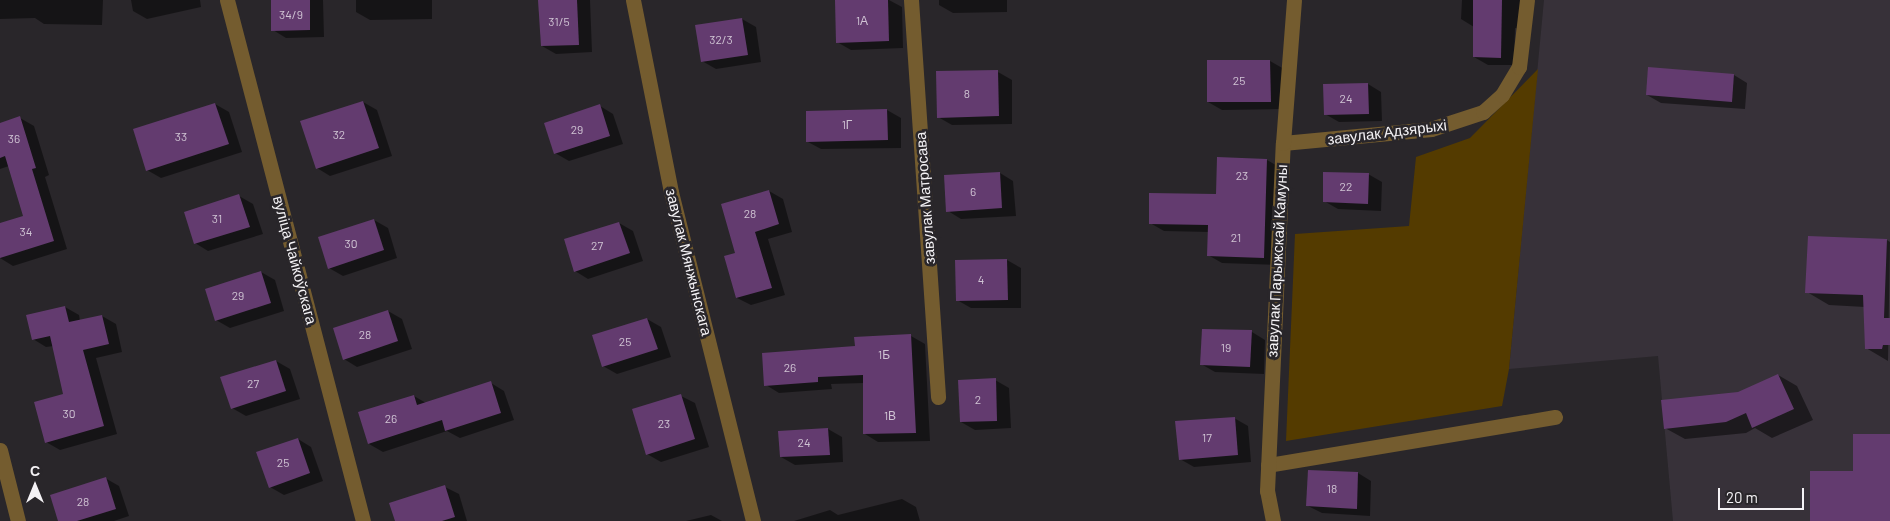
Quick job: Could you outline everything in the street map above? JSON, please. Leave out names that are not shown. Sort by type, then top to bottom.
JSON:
[{"type":"street","name":"вуліца Чайкоўскага","points":[[227,0],[363,521]]},
{"type":"street","name":"завулак Мянжынскага","points":[[633,0],[671,192],[753,521]]},
{"type":"street","name":"завулак Матросава","points":[[911,0],[938,396]]},
{"type":"street","name":"завулак Парыжскай Камуны","points":[[1273,521],[1267,491],[1268,465],[1283,143],[1294,0]]},
{"type":"street","name":"завулак Адзярыхі","points":[[1283,143],[1431,129],[1483,112],[1502,95],[1519,66],[1527,0]]},
{"type":"street","points":[[1268,465],[1555,417]]},
{"type":"street","points":[[0,450],[18,521]]},
{"type":"shaded area","points":[[1544,0],[1890,0],[1890,521],[1673,521],[1658,356],[1509,369]]},
{"type":"shaded area","points":[[1538,69],[1509,369],[1502,406],[1286,441],[1295,234],[1409,226],[1416,157],[1470,138]]},
{"type":"building","points":[[271,0],[310,0],[310,30],[271,31]]},
{"type":"building","points":[[538,0],[577,0],[579,45],[541,46]]},
{"type":"building","points":[[835,0],[888,0],[889,41],[836,43]]},
{"type":"building","points":[[1473,0],[1502,0],[1501,58],[1473,57]]},
{"type":"building","points":[[742,18],[748,55],[701,62],[695,25]]},
{"type":"building","points":[[1207,60],[1270,60],[1271,102],[1207,102]]},
{"type":"building","points":[[1648,67],[1734,74],[1732,102],[1646,95]]},
{"type":"building","points":[[998,70],[999,116],[937,118],[936,71]]},
{"type":"building","points":[[1368,83],[1369,114],[1324,115],[1323,84]]},
{"type":"building","points":[[363,101],[379,148],[316,169],[300,121]]},
{"type":"building","points":[[215,103],[229,144],[146,171],[133,129]]},
{"type":"building","points":[[600,104],[610,136],[554,154],[544,123]]},
{"type":"building","points":[[887,109],[888,140],[806,142],[806,111]]},
{"type":"building","points":[[20,116],[36,168],[32,169],[54,241],[0,258],[0,223],[23,216],[5,156],[0,158],[0,123]]},
{"type":"building","points":[[1217,157],[1267,159],[1264,258],[1207,256],[1208,225],[1149,224],[1149,193],[1216,194]]},
{"type":"building","points":[[1000,172],[1002,208],[946,212],[944,175]]},
{"type":"building","points":[[1323,172],[1369,173],[1368,204],[1323,202]]},
{"type":"building","points":[[769,190],[779,224],[755,232],[772,288],[736,298],[724,256],[735,253],[721,204]]},
{"type":"building","points":[[239,194],[250,227],[194,244],[184,212]]},
{"type":"building","points":[[374,219],[384,250],[328,269],[318,237]]},
{"type":"building","points":[[619,222],[630,253],[574,272],[564,239]]},
{"type":"building","points":[[1808,236],[1887,239],[1884,318],[1890,318],[1890,345],[1883,345],[1882,349],[1865,349],[1863,295],[1805,293]]},
{"type":"building","points":[[1007,259],[1008,300],[956,301],[955,260]]},
{"type":"building","points":[[261,271],[271,303],[215,321],[205,289]]},
{"type":"building","points":[[65,306],[69,322],[102,315],[109,344],[83,350],[104,426],[45,443],[34,402],[63,394],[50,336],[32,340],[26,315]]},
{"type":"building","points":[[388,310],[398,341],[343,360],[333,328]]},
{"type":"building","points":[[647,318],[658,349],[602,367],[592,335]]},
{"type":"building","points":[[1202,329],[1252,330],[1250,367],[1200,365]]},
{"type":"building","points":[[911,334],[916,433],[863,434],[863,375],[818,377],[818,382],[764,386],[762,353],[855,346],[854,337]]},
{"type":"building","points":[[276,360],[286,391],[231,409],[220,377]]},
{"type":"building","points":[[1778,374],[1794,409],[1752,428],[1746,413],[1726,422],[1664,429],[1661,400],[1738,392]]},
{"type":"building","points":[[996,378],[997,421],[960,422],[958,380]]},
{"type":"building","points":[[491,381],[501,413],[445,431],[442,420],[368,444],[358,412],[414,395],[417,405]]},
{"type":"building","points":[[681,394],[695,439],[646,455],[632,409]]},
{"type":"building","points":[[1235,417],[1238,455],[1179,460],[1175,421]]},
{"type":"building","points":[[828,428],[830,455],[780,457],[778,431]]},
{"type":"building","points":[[1853,434],[1890,434],[1890,521],[1810,521],[1810,471],[1853,471]]},
{"type":"building","points":[[298,438],[310,473],[269,488],[256,452]]},
{"type":"building","points":[[1308,470],[1358,472],[1357,509],[1306,506]]},
{"type":"building","points":[[106,477],[116,509],[77,521],[58,521],[50,495]]},
{"type":"building","points":[[445,485],[455,517],[442,521],[395,521],[389,503]]}]
